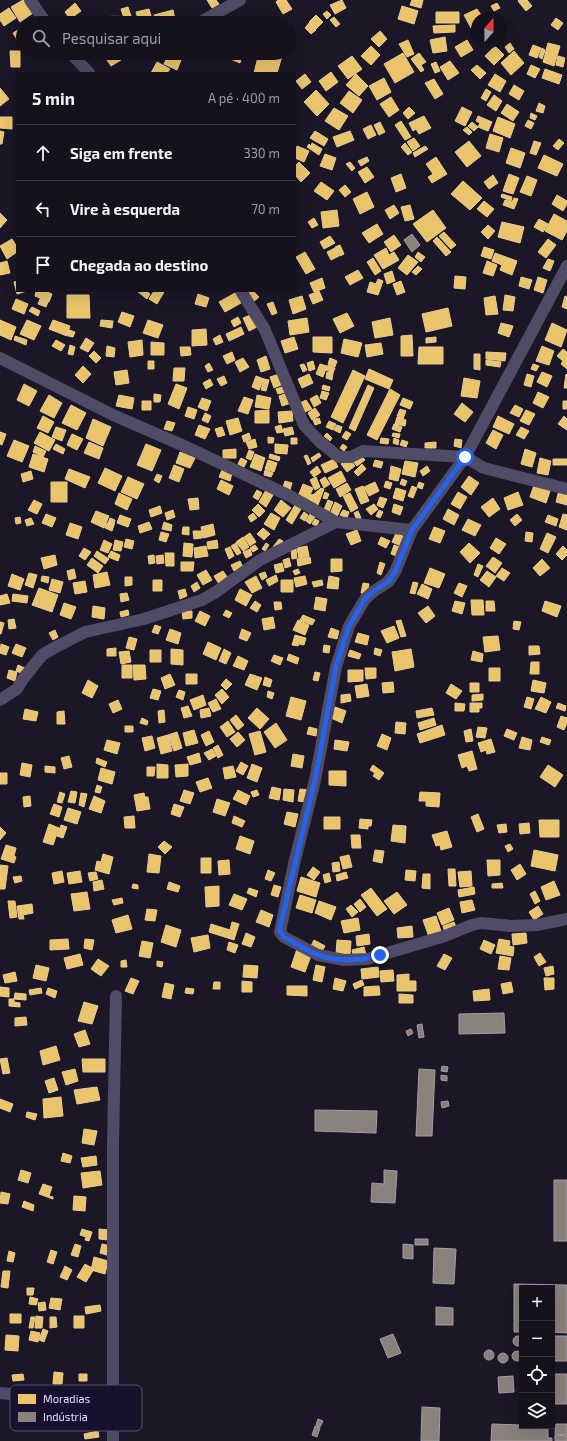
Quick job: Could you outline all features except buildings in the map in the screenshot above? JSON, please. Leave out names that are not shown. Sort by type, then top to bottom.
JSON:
[{"type":"street","points":[[30,0],[41,16]]},
{"type":"street","points":[[211,16],[240,0]]},
{"type":"street","points":[[77,60],[88,72]]},
{"type":"street","points":[[567,266],[465,457],[412,530],[395,572],[388,582],[365,599],[349,626],[336,666],[315,780],[294,864],[280,932],[284,937],[318,955],[344,960],[367,959],[445,936],[481,923],[511,926],[537,925],[567,919]]},
{"type":"street","points":[[242,292],[265,330],[304,425],[320,442],[339,457],[351,457],[363,451],[465,457],[484,468],[567,489]]},
{"type":"street","points":[[0,358],[113,415],[283,492],[336,522],[412,530]]},
{"type":"street","points":[[0,700],[17,688],[39,658],[54,648],[85,632],[144,619],[202,600],[216,592],[260,560],[336,522]]},
{"type":"street","points":[[112,1385],[114,1237],[113,1143],[116,996]]},
{"type":"street","points":[[0,1393],[10,1394]]},
{"type":"street","points":[[113,1431],[113,1441]]},
{"type":"route","points":[[380,955],[367,959],[344,960],[318,955],[284,937],[280,932],[280,927],[315,780],[336,666],[349,626],[365,599],[388,582],[395,572],[412,530],[465,457]]}]
